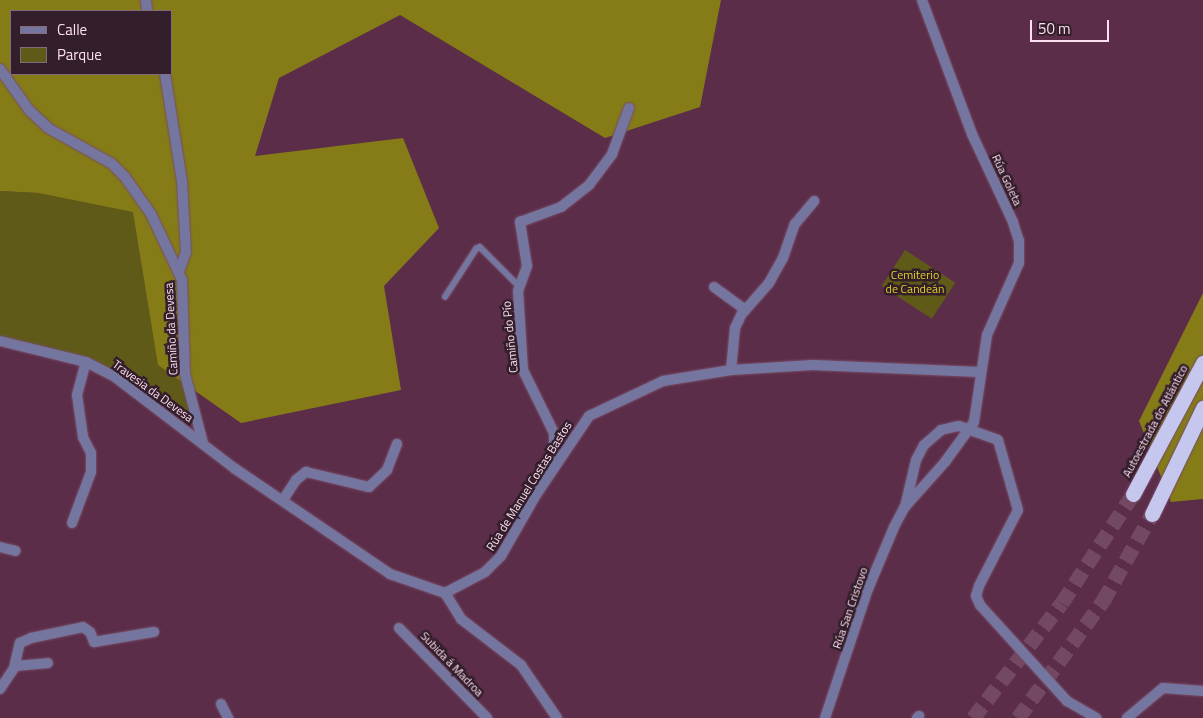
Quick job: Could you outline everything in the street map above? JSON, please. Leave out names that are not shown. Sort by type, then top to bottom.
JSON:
[{"type":"highway","name":"Autoestrada do Atlántico","points":[[1133,494],[1203,363]]},
{"type":"highway","points":[[1152,514],[1203,408]]},
{"type":"street","name":"Rúa Goleta","points":[[922,0],[972,134],[1019,242],[1019,263],[992,321],[980,372]]},
{"type":"street","name":"Camiño da Devesa","points":[[0,69],[29,110],[48,128],[94,152],[125,177],[151,214],[179,271],[183,295],[185,374],[203,443]]},
{"type":"street","points":[[166,75],[182,180],[186,252],[179,271]]},
{"type":"street","name":"Camiño do Pío","points":[[552,469],[554,433],[524,370],[519,286],[527,266],[520,222],[561,207],[589,185],[612,154],[629,108]]},
{"type":"street","points":[[731,370],[735,328],[746,310],[769,283],[784,258],[795,224],[814,202]]},
{"type":"street","points":[[714,287],[746,310]]},
{"type":"street","name":"Travesia da Devesa","points":[[0,341],[86,362],[115,377],[203,443]]},
{"type":"street","points":[[72,523],[91,472],[91,453],[83,437],[77,395],[86,362]]},
{"type":"street","name":"Rúa de Manuel Costas Bastos","points":[[445,592],[485,572],[496,562],[552,469],[583,423],[597,410],[664,381],[731,370],[813,365],[980,372]]},
{"type":"street","name":"Rúa San Cristovo","points":[[904,508],[969,430],[976,415],[980,372]]},
{"type":"street","name":"Rúa San Cristovo","points":[[825,718],[868,589],[904,508],[908,484],[924,445],[941,430],[960,426],[969,430]]},
{"type":"street","points":[[969,430],[998,440],[1018,510],[979,586],[976,596],[980,605],[1067,701],[1096,718]]},
{"type":"street","points":[[203,443],[390,574],[445,592],[461,619],[521,665],[557,718]]},
{"type":"street","points":[[283,500],[296,480],[306,472],[369,486],[387,470],[397,444]]},
{"type":"street","points":[[0,547],[16,551]]},
{"type":"street","points":[[0,688],[15,666],[20,643],[31,638],[83,627],[90,632],[94,642],[154,632]]},
{"type":"street","name":"Subida á Madroa","points":[[399,628],[487,718]]},
{"type":"street","points":[[15,666],[48,663]]},
{"type":"street","points":[[1127,718],[1163,688],[1203,692]]},
{"type":"street","points":[[221,704],[228,718]]},
{"type":"lane","name":"Camiño do Pío","points":[[445,297],[476,249],[480,247],[519,286]]},
{"type":"green space","points":[[114,172],[175,279],[192,425],[135,382],[57,351],[0,342],[0,191],[38,193]]},
{"type":"green space","name":"Cemiterio de Candeán","points":[[905,250],[955,283],[932,319],[882,286]]},
{"type":"shaded area","points":[[0,0],[721,0],[700,107],[605,138],[400,15],[279,78],[255,156],[403,138],[439,228],[384,286],[401,390],[241,423],[158,365],[133,212],[39,193],[0,191]]},
{"type":"shaded area","points":[[1203,293],[1203,499],[1171,502],[1139,421]]},
{"type":"tunnel","points":[[973,718],[1062,603],[1133,494]]},
{"type":"tunnel","points":[[1018,718],[1103,601],[1152,514]]}]
